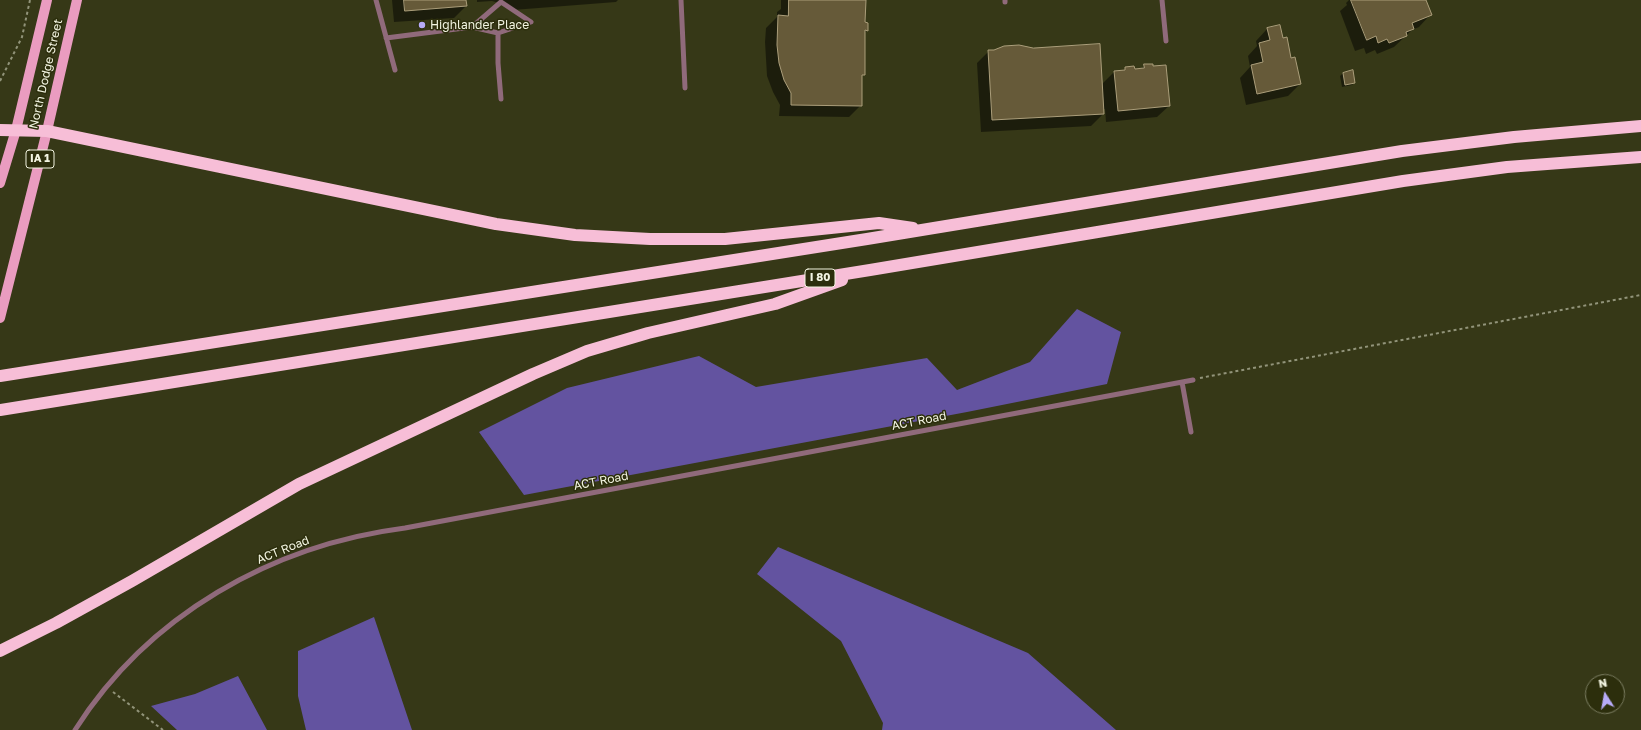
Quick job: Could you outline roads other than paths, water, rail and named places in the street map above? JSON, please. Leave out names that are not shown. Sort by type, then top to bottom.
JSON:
[{"type":"highway","points":[[0,376],[924,230],[1402,150],[1514,137],[1641,126]]},
{"type":"highway","points":[[0,130],[47,131],[496,224],[575,235],[650,240],[725,239],[879,223],[924,230]]},
{"type":"highway","name":"I 80","points":[[0,410],[870,270],[1403,181],[1507,167],[1641,156]]},
{"type":"highway","points":[[0,651],[132,581],[299,484],[533,374],[600,347],[648,333],[775,304],[870,270]]},
{"type":"main road","name":"North Dodge Street","points":[[0,183],[16,130],[47,0]]},
{"type":"main road","name":"North Dodge Street","points":[[0,318],[47,131],[77,0]]},
{"type":"lane","points":[[376,0],[395,70]]},
{"type":"lane","points":[[681,0],[685,88]]},
{"type":"lane","points":[[1162,0],[1166,41]]},
{"type":"lane","points":[[386,38],[472,27],[498,33],[531,22],[501,2],[472,27]]},
{"type":"lane","points":[[498,33],[498,63],[501,99]]},
{"type":"lane","name":"ACT Road","points":[[76,730],[107,687],[136,656],[158,635],[207,598],[274,562],[331,542],[360,535],[1193,380]]},
{"type":"lane","points":[[1182,382],[1191,432]]},
{"type":"place","name":"Highlander Place","points":[[422,25]]}]
